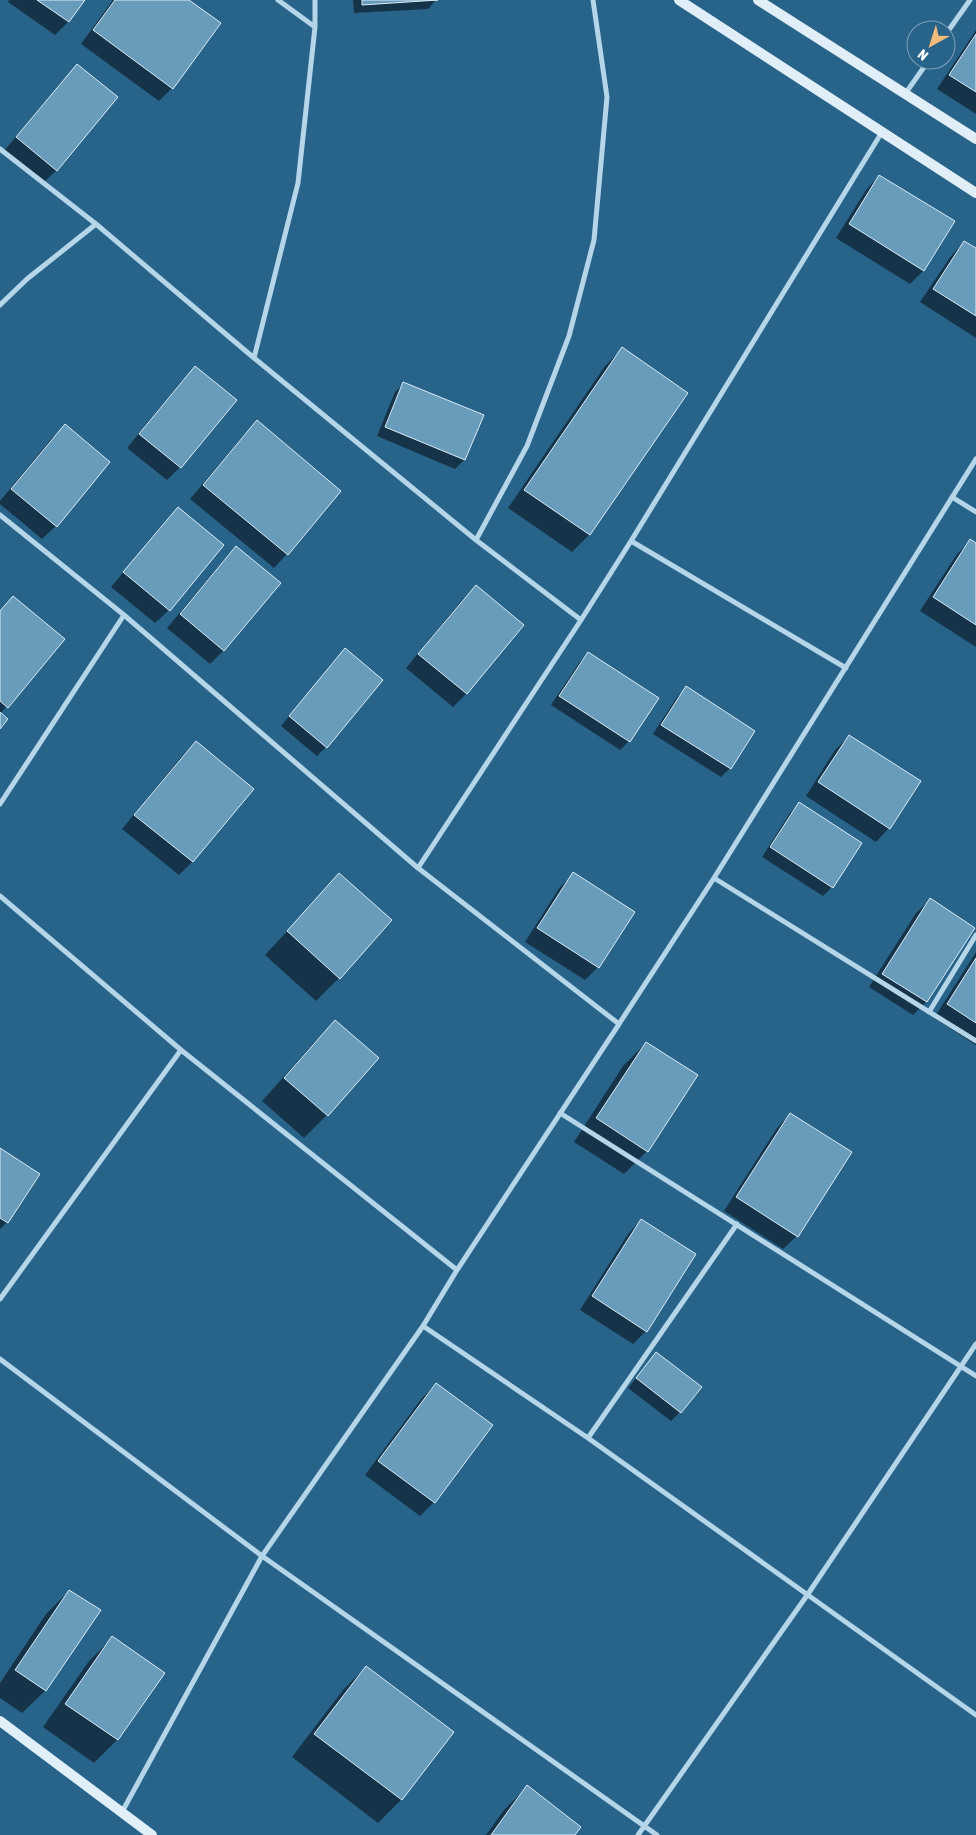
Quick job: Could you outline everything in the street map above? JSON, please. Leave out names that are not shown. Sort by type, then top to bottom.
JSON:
[{"type":"main road","points":[[679,0],[976,193]]},
{"type":"main road","points":[[758,0],[976,139]]},
{"type":"main road","points":[[2,1726],[152,1835]]},
{"type":"street","points":[[278,0],[315,27]]},
{"type":"street","points":[[254,358],[298,183],[315,27],[314,0]]},
{"type":"street","points":[[476,540],[527,446],[569,336],[594,240],[607,97],[593,0]]},
{"type":"street","points":[[956,20],[970,0]]},
{"type":"street","points":[[906,94],[922,70]]},
{"type":"street","points":[[418,868],[631,541],[882,132]]},
{"type":"street","points":[[0,149],[96,224],[254,358],[476,540],[581,620]]},
{"type":"street","points":[[0,305],[27,279],[96,224]]},
{"type":"street","points":[[122,1812],[262,1556],[423,1326],[457,1270],[714,878],[976,459]]},
{"type":"street","points":[[952,497],[976,512]]},
{"type":"street","points":[[0,515],[124,615],[418,868],[619,1024]]},
{"type":"street","points":[[631,541],[846,668]]},
{"type":"street","points":[[0,804],[124,615]]},
{"type":"street","points":[[714,878],[976,1042]]},
{"type":"street","points":[[0,896],[181,1050],[457,1270]]},
{"type":"street","points":[[929,1012],[976,935]]},
{"type":"street","points":[[0,1299],[181,1050]]},
{"type":"street","points":[[560,1113],[976,1376]]},
{"type":"street","points":[[588,1438],[737,1224]]},
{"type":"street","points":[[423,1326],[588,1438],[976,1715]]},
{"type":"street","points":[[638,1835],[808,1594],[976,1344]]},
{"type":"street","points":[[0,1359],[262,1556],[658,1835]]},
{"type":"building","points":[[37,0],[85,0],[69,22]]},
{"type":"building","points":[[115,0],[189,0],[221,23],[173,89],[93,30]]},
{"type":"building","points":[[362,0],[438,0],[362,5]]},
{"type":"building","points":[[976,34],[976,92],[949,75],[952,70],[956,70],[956,64]]},
{"type":"building","points":[[77,64],[118,97],[57,171],[16,137]]},
{"type":"building","points":[[879,175],[955,221],[924,271],[849,224]]},
{"type":"building","points":[[964,241],[976,248],[976,316],[933,289]]},
{"type":"building","points":[[622,347],[688,393],[590,535],[524,490]]},
{"type":"building","points":[[195,366],[237,400],[181,468],[139,434]]},
{"type":"building","points":[[403,382],[484,415],[465,460],[385,427]]},
{"type":"building","points":[[257,420],[341,491],[288,555],[203,485]]},
{"type":"building","points":[[65,424],[110,462],[57,527],[11,489]]},
{"type":"building","points":[[178,507],[224,545],[170,611],[123,572]]},
{"type":"building","points":[[970,539],[976,543],[976,625],[933,597]]},
{"type":"building","points":[[236,546],[281,583],[224,651],[180,614]]},
{"type":"building","points":[[476,585],[524,625],[467,694],[418,654]]},
{"type":"building","points":[[13,596],[65,639],[8,708],[0,701],[0,611]]},
{"type":"building","points":[[345,648],[383,680],[327,748],[289,716]]},
{"type":"building","points":[[588,652],[659,698],[630,742],[559,696]]},
{"type":"building","points":[[686,686],[755,731],[731,769],[661,725]]},
{"type":"building","points":[[0,712],[8,719],[0,729]]},
{"type":"building","points":[[849,735],[921,781],[890,829],[818,782]]},
{"type":"building","points":[[196,741],[254,789],[193,862],[134,815]]},
{"type":"building","points":[[799,802],[862,843],[833,888],[770,847]]},
{"type":"building","points":[[573,872],[635,912],[599,968],[537,928]]},
{"type":"building","points":[[339,873],[392,920],[340,979],[287,931]]},
{"type":"building","points":[[930,898],[975,928],[927,1002],[882,974]]},
{"type":"building","points":[[976,958],[976,1023],[947,1004]]},
{"type":"building","points":[[335,1020],[379,1058],[328,1116],[284,1078]]},
{"type":"building","points":[[646,1042],[698,1075],[648,1152],[596,1118]]},
{"type":"building","points":[[790,1113],[852,1152],[798,1237],[736,1197]]},
{"type":"building","points":[[0,1148],[40,1174],[8,1223],[0,1218]]},
{"type":"building","points":[[641,1219],[696,1254],[647,1332],[592,1296]]},
{"type":"building","points":[[656,1352],[702,1387],[681,1413],[636,1378]]},
{"type":"building","points":[[436,1383],[493,1425],[435,1503],[378,1461]]},
{"type":"building","points":[[69,1590],[101,1610],[46,1691],[15,1670]]},
{"type":"building","points":[[112,1636],[165,1673],[118,1740],[65,1704]]},
{"type":"building","points":[[366,1666],[454,1732],[402,1800],[314,1734]]},
{"type":"building","points":[[527,1785],[581,1827],[575,1835],[491,1835]]}]
